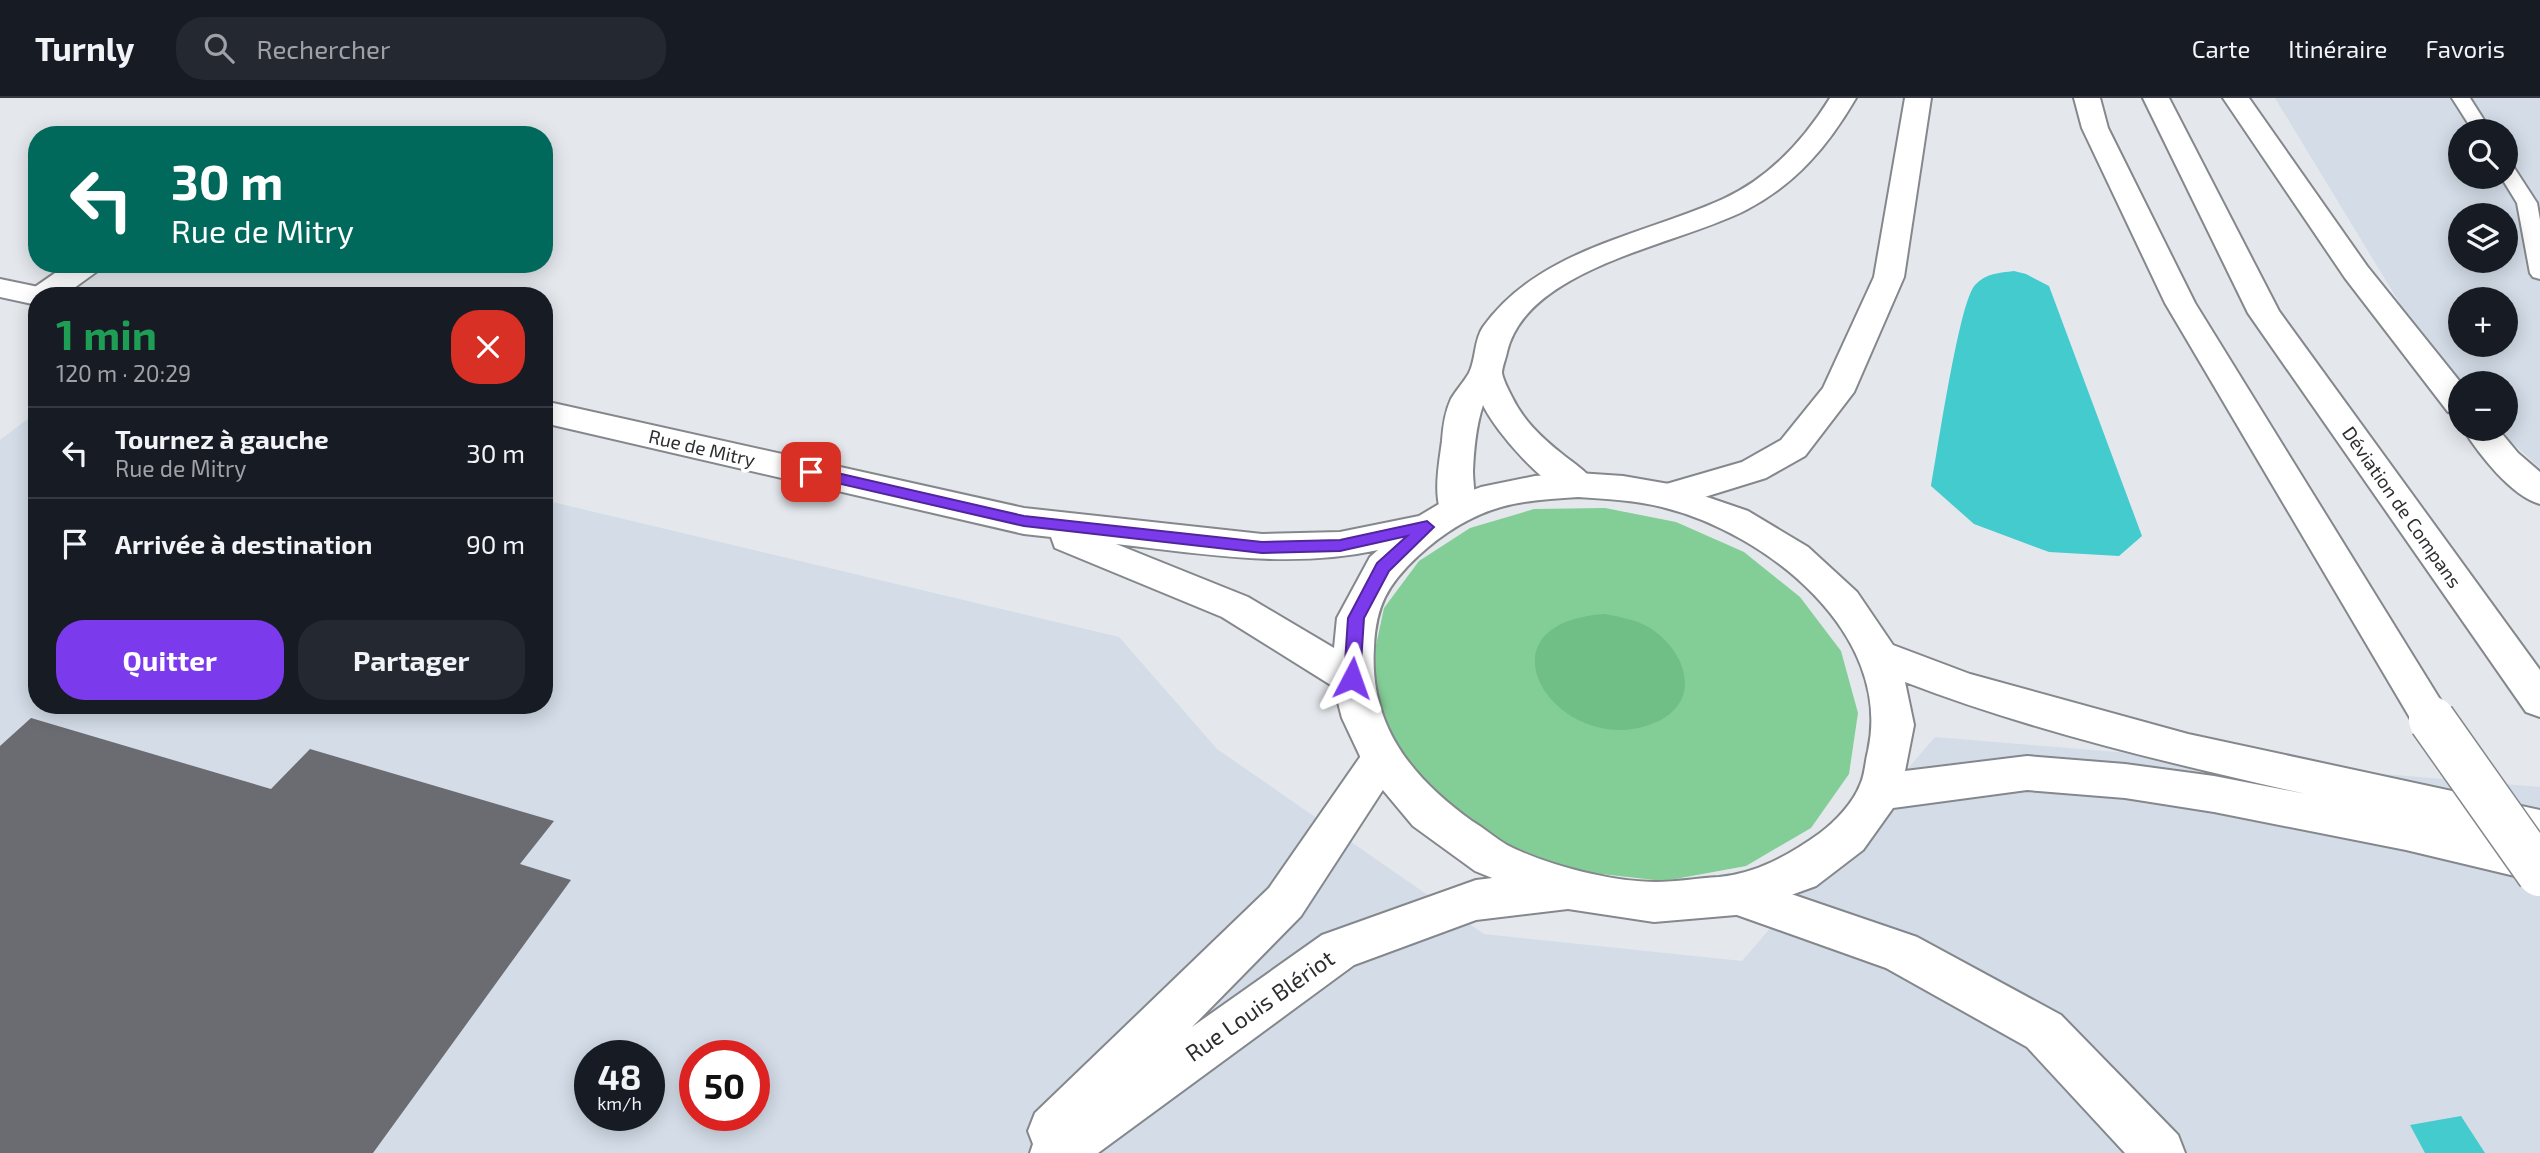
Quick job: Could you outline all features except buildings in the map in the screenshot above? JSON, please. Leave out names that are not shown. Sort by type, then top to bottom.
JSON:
[{"type":"main road","points":[[1442,518],[1456,470],[1461,420],[1468,399],[1486,372],[1496,332],[1522,300],[1552,279],[1594,258],[1735,204],[1783,173],[1822,133],[1843,98]]},
{"type":"main road","points":[[1669,496],[1754,470],[1793,448],[1838,392],[1889,277],[1918,98]]},
{"type":"main road","points":[[2087,98],[2095,128],[2180,303],[2427,712],[2540,873]]},
{"type":"main road","name":"Déviation de Compans","points":[[2156,98],[2264,313],[2540,701]]},
{"type":"main road","points":[[2236,98],[2356,272],[2448,389]]},
{"type":"main road","points":[[56,287],[75,273]]},
{"type":"main road","points":[[0,288],[28,294]]},
{"type":"main road","points":[[1486,372],[1500,412],[1516,435],[1578,485]]},
{"type":"main road","name":"Rue de Mitry","points":[[553,414],[1024,521],[1262,547],[1340,545],[1442,518]]},
{"type":"main road","points":[[2490,441],[2506,461],[2540,492]]},
{"type":"main road","points":[[1578,485],[1623,488],[1669,496],[1735,520],[1795,556],[1844,602],[1879,656],[1894,725],[1880,792],[1848,837],[1800,872],[1736,895],[1654,902],[1568,889],[1491,858],[1427,813],[1382,759],[1362,718],[1352,678],[1356,618],[1383,567],[1442,518],[1494,496],[1535,488],[1578,485]]},
{"type":"main road","name":"Rue de Mitry","points":[[1024,521],[1235,607],[1352,678]]},
{"type":"main road","points":[[1879,656],[1963,688],[2188,751],[2540,828]]},
{"type":"main road","name":"Rue Louis Blériot","points":[[1031,1153],[1285,902],[1382,759]]},
{"type":"main road","points":[[1880,792],[2027,773],[2125,781],[2214,794],[2540,863]]},
{"type":"main road","name":"Rue Louis Blériot","points":[[1055,1153],[1338,950],[1476,900],[1568,889]]},
{"type":"main road","points":[[1736,895],[1901,952],[2044,1031],[2160,1153]]},
{"type":"lane","points":[[2461,98],[2474,119]]},
{"type":"lane","points":[[2518,187],[2533,208],[2540,274]]},
{"type":"shaded area","points":[[2275,98],[2540,98],[2540,468],[2510,441],[2518,441],[2518,371],[2448,371],[2448,383]]},
{"type":"shaded area","points":[[28,419],[28,714],[553,714],[553,502],[1119,637],[1217,749],[1484,934],[1742,961],[1935,737],[2540,787],[2540,1153],[0,1153],[0,440]]},
{"type":"green space","points":[[1605,508],[1676,522],[1744,552],[1800,597],[1841,651],[1858,713],[1849,774],[1811,828],[1746,866],[1664,881],[1574,871],[1492,838],[1426,787],[1386,727],[1372,664],[1384,608],[1419,561],[1470,528],[1534,509]]},
{"type":"green space","points":[[1605,614],[1645,625],[1664,639],[1674,652],[1685,680],[1684,693],[1678,706],[1666,717],[1649,725],[1615,730],[1583,722],[1558,706],[1541,685],[1535,662],[1542,640],[1564,623]]},
{"type":"water","points":[[2014,271],[2049,286],[2142,536],[2119,556],[2049,552],[1974,524],[1931,486],[1956,348],[1969,297],[1975,285],[1984,278]]},
{"type":"water","points":[[2461,1116],[2485,1153],[2425,1153],[2410,1125]]},
{"type":"route","points":[[811,472],[1024,521],[1262,547],[1340,545],[1427,527],[1383,567],[1356,618],[1352,678]]}]
